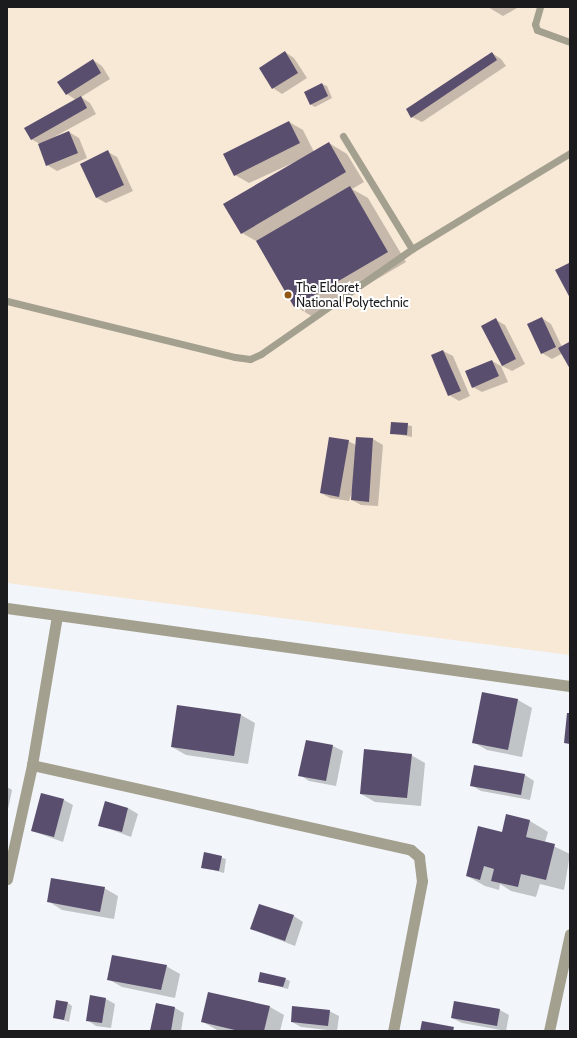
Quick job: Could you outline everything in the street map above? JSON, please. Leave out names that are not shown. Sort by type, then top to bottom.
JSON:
[{"type":"street","points":[[7,608],[570,686]]},
{"type":"street","points":[[7,879],[32,765],[57,616]]},
{"type":"street","points":[[32,765],[411,850],[419,857],[422,881],[393,1031]]},
{"type":"street","points":[[549,1031],[570,934]]},
{"type":"lane","points":[[540,7],[535,24],[537,30],[540,33],[570,42]]},
{"type":"lane","points":[[343,136],[412,249]]},
{"type":"lane","points":[[7,301],[235,357],[250,359],[261,354],[412,249],[570,152]]},
{"type":"shaded area","name":"The Eldoret National Polytechnic","points":[[7,7],[570,7],[570,655],[7,583]]},
{"type":"building","points":[[285,51],[298,73],[272,89],[259,68]]},
{"type":"building","points":[[492,52],[497,60],[411,118],[406,109]]},
{"type":"building","points":[[93,59],[101,73],[66,95],[57,82]]},
{"type":"building","points":[[322,83],[328,96],[310,105],[304,92]]},
{"type":"building","points":[[81,96],[87,108],[31,140],[24,128]]},
{"type":"building","points":[[289,121],[300,143],[234,176],[223,154]]},
{"type":"building","points":[[69,131],[78,153],[46,166],[38,144]]},
{"type":"building","points":[[329,142],[346,172],[241,234],[223,204]]},
{"type":"building","points":[[108,150],[124,185],[96,198],[80,164]]},
{"type":"building","points":[[350,186],[388,252],[294,307],[256,241]]},
{"type":"building","points":[[569,263],[570,266],[570,298],[555,270]]},
{"type":"building","points":[[542,317],[556,347],[541,354],[527,324]]},
{"type":"building","points":[[496,318],[516,359],[502,366],[481,326]]},
{"type":"building","points":[[569,342],[570,343],[570,369],[558,348]]},
{"type":"building","points":[[443,350],[461,391],[448,396],[431,355]]},
{"type":"building","points":[[492,360],[499,376],[472,388],[465,371]]},
{"type":"building","points":[[391,422],[408,423],[407,435],[390,434]]},
{"type":"building","points":[[329,437],[349,440],[339,497],[320,493]]},
{"type":"building","points":[[356,437],[373,438],[369,502],[351,500]]},
{"type":"building","points":[[482,692],[518,699],[508,750],[472,743]]},
{"type":"building","points":[[177,705],[241,714],[234,756],[171,747]]},
{"type":"building","points":[[567,713],[570,713],[570,744],[564,743]]},
{"type":"building","points":[[306,740],[333,745],[326,781],[298,776]]},
{"type":"building","points":[[364,749],[412,754],[407,798],[360,794]]},
{"type":"building","points":[[474,765],[525,774],[521,795],[470,786]]},
{"type":"building","points":[[41,793],[64,799],[54,837],[31,831]]},
{"type":"building","points":[[105,801],[128,808],[122,832],[98,826]]},
{"type":"building","points":[[506,814],[530,820],[526,837],[555,844],[546,880],[521,874],[518,887],[491,881],[494,869],[484,866],[480,880],[466,876],[478,826],[502,832]]},
{"type":"building","points":[[204,852],[222,856],[219,871],[201,868]]},
{"type":"building","points":[[51,878],[105,887],[100,912],[47,902]]},
{"type":"building","points":[[259,904],[294,915],[285,941],[250,929]]},
{"type":"building","points":[[112,955],[167,965],[161,990],[107,980]]},
{"type":"building","points":[[260,972],[286,978],[283,987],[258,982]]},
{"type":"building","points":[[208,992],[270,1006],[264,1031],[239,1031],[201,1022]]},
{"type":"building","points":[[90,995],[106,998],[102,1023],[86,1021]]},
{"type":"building","points":[[56,1000],[68,1002],[64,1020],[53,1018]]},
{"type":"building","points":[[454,1001],[500,1009],[497,1026],[451,1018]]},
{"type":"building","points":[[156,1003],[175,1007],[171,1031],[150,1031]]},
{"type":"building","points":[[292,1006],[330,1010],[328,1026],[291,1022]]},
{"type":"building","points":[[422,1021],[454,1027],[453,1031],[420,1031]]},
{"type":"place","name":"The Eldoret National Polytechnic","points":[[288,295]]}]
